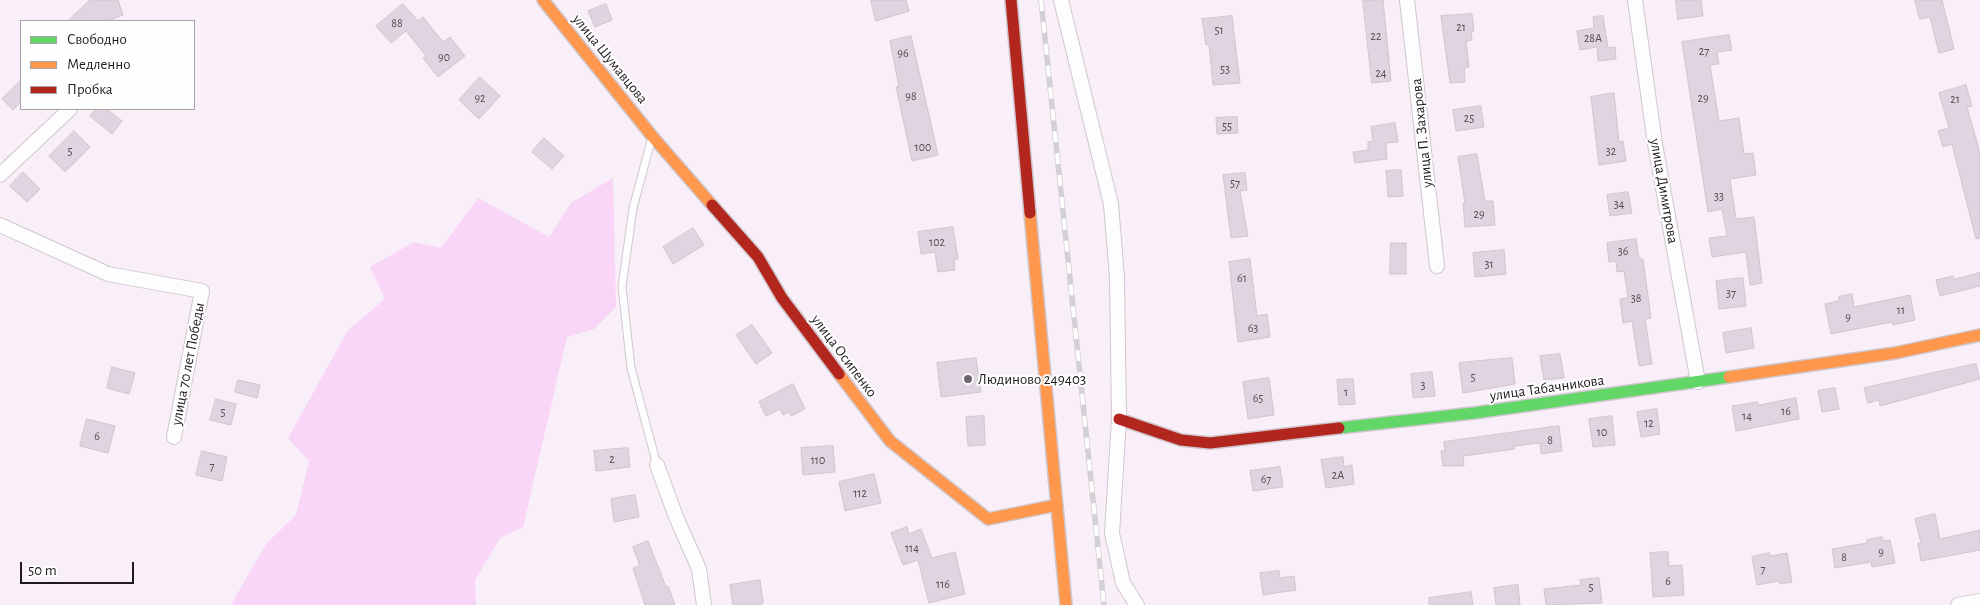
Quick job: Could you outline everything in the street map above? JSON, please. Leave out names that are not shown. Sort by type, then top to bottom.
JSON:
[{"type":"street","name":"улица Шумавцова","points":[[543,0],[652,136]]},
{"type":"street","points":[[1011,0],[1066,605]]},
{"type":"street","points":[[1061,0],[1111,204],[1117,278],[1119,420],[1112,533],[1123,583],[1138,605]]},
{"type":"street","name":"улица П. Захарова","points":[[1407,0],[1437,266]]},
{"type":"street","name":"улица Димитрова","points":[[1635,0],[1655,144],[1698,382]]},
{"type":"street","points":[[0,175],[69,110]]},
{"type":"street","name":"улица Осипенко","points":[[652,136],[758,257],[782,298],[890,441],[988,519],[1057,505]]},
{"type":"street","name":"улица 70 лет Победы","points":[[0,225],[108,274],[202,291],[174,437]]},
{"type":"street","name":"улица Табачникова","points":[[1119,420],[1180,440],[1210,443],[1402,423],[1698,382],[1895,352],[1980,335]]},
{"type":"street","points":[[657,465],[676,517],[700,569],[704,605]]},
{"type":"street","points":[[1958,605],[1980,601]]},
{"type":"lane","points":[[652,136],[633,208],[622,287],[631,368],[657,465]]},
{"type":"shaded area","points":[[613,178],[616,307],[594,329],[567,337],[523,527],[500,538],[475,580],[476,605],[231,605],[266,544],[296,515],[309,461],[288,438],[348,330],[385,299],[370,267],[414,242],[441,248],[478,198],[549,237],[571,203]]},
{"type":"building","points":[[90,0],[118,0],[123,15],[110,20],[69,20]]},
{"type":"building","points":[[871,0],[906,0],[909,11],[876,21]]},
{"type":"building","points":[[1363,0],[1383,0],[1391,81],[1372,83]]},
{"type":"building","points":[[1676,0],[1701,0],[1703,16],[1678,19]]},
{"type":"building","points":[[1915,0],[1942,0],[1954,49],[1939,53],[1930,17],[1920,19]]},
{"type":"building","points":[[403,4],[418,21],[423,17],[443,42],[450,37],[465,56],[438,77],[423,58],[426,56],[406,31],[391,43],[376,26]]},
{"type":"building","points":[[606,4],[612,20],[595,27],[588,11]]},
{"type":"building","points":[[1472,14],[1474,31],[1471,32],[1472,40],[1466,41],[1469,67],[1464,68],[1465,82],[1450,83],[1441,16]]},
{"type":"building","points":[[1232,16],[1240,83],[1213,85],[1209,44],[1206,45],[1202,19]]},
{"type":"building","points":[[1603,16],[1608,48],[1615,47],[1616,59],[1598,61],[1597,47],[1580,50],[1577,31],[1594,28],[1593,17]]},
{"type":"building","points":[[1729,35],[1732,50],[1717,52],[1719,64],[1710,65],[1719,121],[1739,118],[1744,154],[1753,153],[1756,175],[1730,179],[1736,219],[1754,217],[1762,283],[1750,285],[1746,252],[1712,257],[1709,238],[1727,236],[1722,209],[1708,212],[1682,42]]},
{"type":"building","points":[[911,36],[938,155],[912,161],[896,87],[899,87],[890,41]]},
{"type":"building","points":[[480,77],[500,96],[479,119],[459,100]]},
{"type":"building","points":[[20,81],[20,103],[13,110],[2,99]]},
{"type":"building","points":[[1966,85],[1972,106],[1967,107],[1980,153],[1980,238],[1976,239],[1952,144],[1943,147],[1938,131],[1949,128],[1939,93]]},
{"type":"building","points":[[1614,93],[1619,142],[1623,141],[1626,161],[1599,165],[1591,97]]},
{"type":"building","points":[[1481,106],[1484,127],[1456,131],[1453,110]]},
{"type":"building","points":[[95,110],[108,110],[122,121],[112,134],[90,116]]},
{"type":"building","points":[[1237,117],[1238,133],[1217,134],[1216,118]]},
{"type":"building","points":[[1395,123],[1398,142],[1386,143],[1387,159],[1355,163],[1353,152],[1368,150],[1368,142],[1373,141],[1371,127]]},
{"type":"building","points":[[74,131],[90,147],[65,172],[49,156]]},
{"type":"building","points":[[544,138],[564,156],[552,169],[532,152]]},
{"type":"building","points":[[1477,154],[1485,201],[1493,201],[1495,225],[1465,227],[1463,203],[1465,203],[1458,157]]},
{"type":"building","points":[[1401,170],[1403,196],[1388,197],[1386,171]]},
{"type":"building","points":[[23,172],[40,189],[27,202],[10,186]]},
{"type":"building","points":[[1245,173],[1247,190],[1240,191],[1248,236],[1231,238],[1223,175]]},
{"type":"building","points":[[1628,192],[1632,213],[1610,216],[1607,195]]},
{"type":"building","points":[[953,227],[958,259],[954,259],[955,270],[938,272],[935,252],[921,254],[918,232]]},
{"type":"building","points":[[693,228],[704,245],[673,264],[663,247]]},
{"type":"building","points":[[1636,239],[1639,259],[1643,259],[1651,318],[1645,319],[1652,364],[1639,366],[1632,321],[1623,323],[1620,299],[1628,298],[1624,271],[1617,272],[1616,261],[1609,262],[1607,243]]},
{"type":"building","points":[[1391,243],[1406,243],[1406,274],[1390,274]]},
{"type":"building","points":[[1504,250],[1506,274],[1475,277],[1473,253]]},
{"type":"building","points":[[1250,259],[1257,316],[1267,314],[1270,337],[1238,342],[1229,262]]},
{"type":"building","points":[[1980,273],[1980,286],[1940,296],[1936,280],[1953,276],[1954,279]]},
{"type":"building","points":[[1743,278],[1746,306],[1719,309],[1716,281]]},
{"type":"building","points":[[1852,294],[1854,307],[1910,295],[1915,320],[1893,325],[1892,322],[1831,334],[1825,304],[1839,301],[1839,297]]},
{"type":"building","points":[[752,325],[772,353],[756,364],[736,335]]},
{"type":"building","points":[[1751,328],[1754,348],[1726,353],[1723,333]]},
{"type":"building","points":[[1560,354],[1564,378],[1544,380],[1540,356]]},
{"type":"building","points":[[976,358],[981,392],[941,397],[937,363]]},
{"type":"building","points":[[1512,358],[1515,384],[1463,393],[1459,363]]},
{"type":"building","points":[[1976,364],[1980,379],[1880,406],[1879,400],[1868,403],[1864,388]]},
{"type":"building","points":[[112,367],[135,373],[129,394],[107,388]]},
{"type":"building","points":[[1432,372],[1435,396],[1413,398],[1411,374]]},
{"type":"building","points":[[1269,378],[1274,415],[1248,419],[1243,382]]},
{"type":"building","points":[[1353,379],[1355,404],[1339,405],[1337,380]]},
{"type":"building","points":[[238,380],[260,385],[257,398],[235,392]]},
{"type":"building","points":[[793,384],[805,409],[791,416],[789,412],[783,415],[780,409],[766,416],[759,402]]},
{"type":"building","points":[[1835,388],[1839,409],[1822,412],[1818,391]]},
{"type":"building","points":[[1796,398],[1799,419],[1736,431],[1732,406],[1758,402],[1758,405]]},
{"type":"building","points":[[216,399],[236,404],[231,425],[210,420]]},
{"type":"building","points":[[1657,409],[1660,434],[1641,437],[1637,412]]},
{"type":"building","points":[[984,416],[985,445],[968,446],[966,417]]},
{"type":"building","points":[[1612,416],[1615,445],[1593,447],[1589,419]]},
{"type":"building","points":[[87,419],[115,426],[108,453],[80,446]]},
{"type":"building","points":[[1559,426],[1562,451],[1541,454],[1540,443],[1514,446],[1515,449],[1463,456],[1464,466],[1443,466],[1441,451],[1445,451],[1444,442]]},
{"type":"building","points":[[833,446],[835,472],[803,475],[801,448]]},
{"type":"building","points":[[628,448],[630,467],[596,471],[594,451]]},
{"type":"building","points":[[202,451],[227,457],[222,481],[196,475]]},
{"type":"building","points":[[1343,457],[1344,467],[1352,465],[1354,484],[1326,488],[1321,460]]},
{"type":"building","points":[[1280,467],[1283,487],[1253,491],[1250,471]]},
{"type":"building","points":[[874,474],[881,503],[845,511],[839,482]]},
{"type":"building","points":[[635,495],[639,517],[614,522],[611,499]]},
{"type":"building","points":[[1935,514],[1940,539],[1980,530],[1980,550],[1921,561],[1918,543],[1921,543],[1915,519]]},
{"type":"building","points":[[907,527],[909,534],[921,529],[932,558],[955,552],[965,594],[929,603],[918,560],[903,565],[891,533]]},
{"type":"building","points":[[1882,537],[1883,541],[1890,540],[1895,563],[1872,567],[1871,562],[1835,568],[1832,549],[1867,543],[1867,540]]},
{"type":"building","points":[[648,541],[675,605],[645,605],[633,568],[640,566],[633,547]]},
{"type":"building","points":[[1668,552],[1669,566],[1682,565],[1684,595],[1653,597],[1650,553]]},
{"type":"building","points":[[1769,553],[1770,556],[1787,553],[1792,582],[1780,584],[1779,581],[1757,585],[1752,557]]},
{"type":"building","points":[[1279,571],[1280,578],[1294,576],[1296,590],[1263,595],[1260,573]]},
{"type":"building","points":[[1599,578],[1602,603],[1546,605],[1544,589],[1581,585],[1580,580]]},
{"type":"building","points":[[760,580],[763,603],[760,605],[733,605],[730,585]]},
{"type":"building","points":[[1518,585],[1520,605],[1496,605],[1494,588]]},
{"type":"building","points":[[1471,592],[1473,605],[1429,605],[1429,598]]},
{"type":"railway","points":[[1041,0],[1104,605]]},
{"type":"traffic: fast","points":[[1339,428],[1474,413],[1729,377]]},
{"type":"traffic: slow","points":[[543,0],[652,136],[712,205]]},
{"type":"traffic: slow","points":[[1030,213],[1066,605]]},
{"type":"traffic: slow","points":[[1729,377],[1895,353],[1980,335]]},
{"type":"traffic: slow","points":[[839,374],[890,441],[988,519],[1057,505]]},
{"type":"traffic: jam","points":[[1011,0],[1030,213]]},
{"type":"traffic: jam","points":[[712,205],[758,257],[782,298],[839,374]]},
{"type":"traffic: jam","points":[[1119,419],[1181,440],[1210,443],[1339,428]]},
{"type":"place","name":"Людиново 249403","points":[[968,379]]}]
